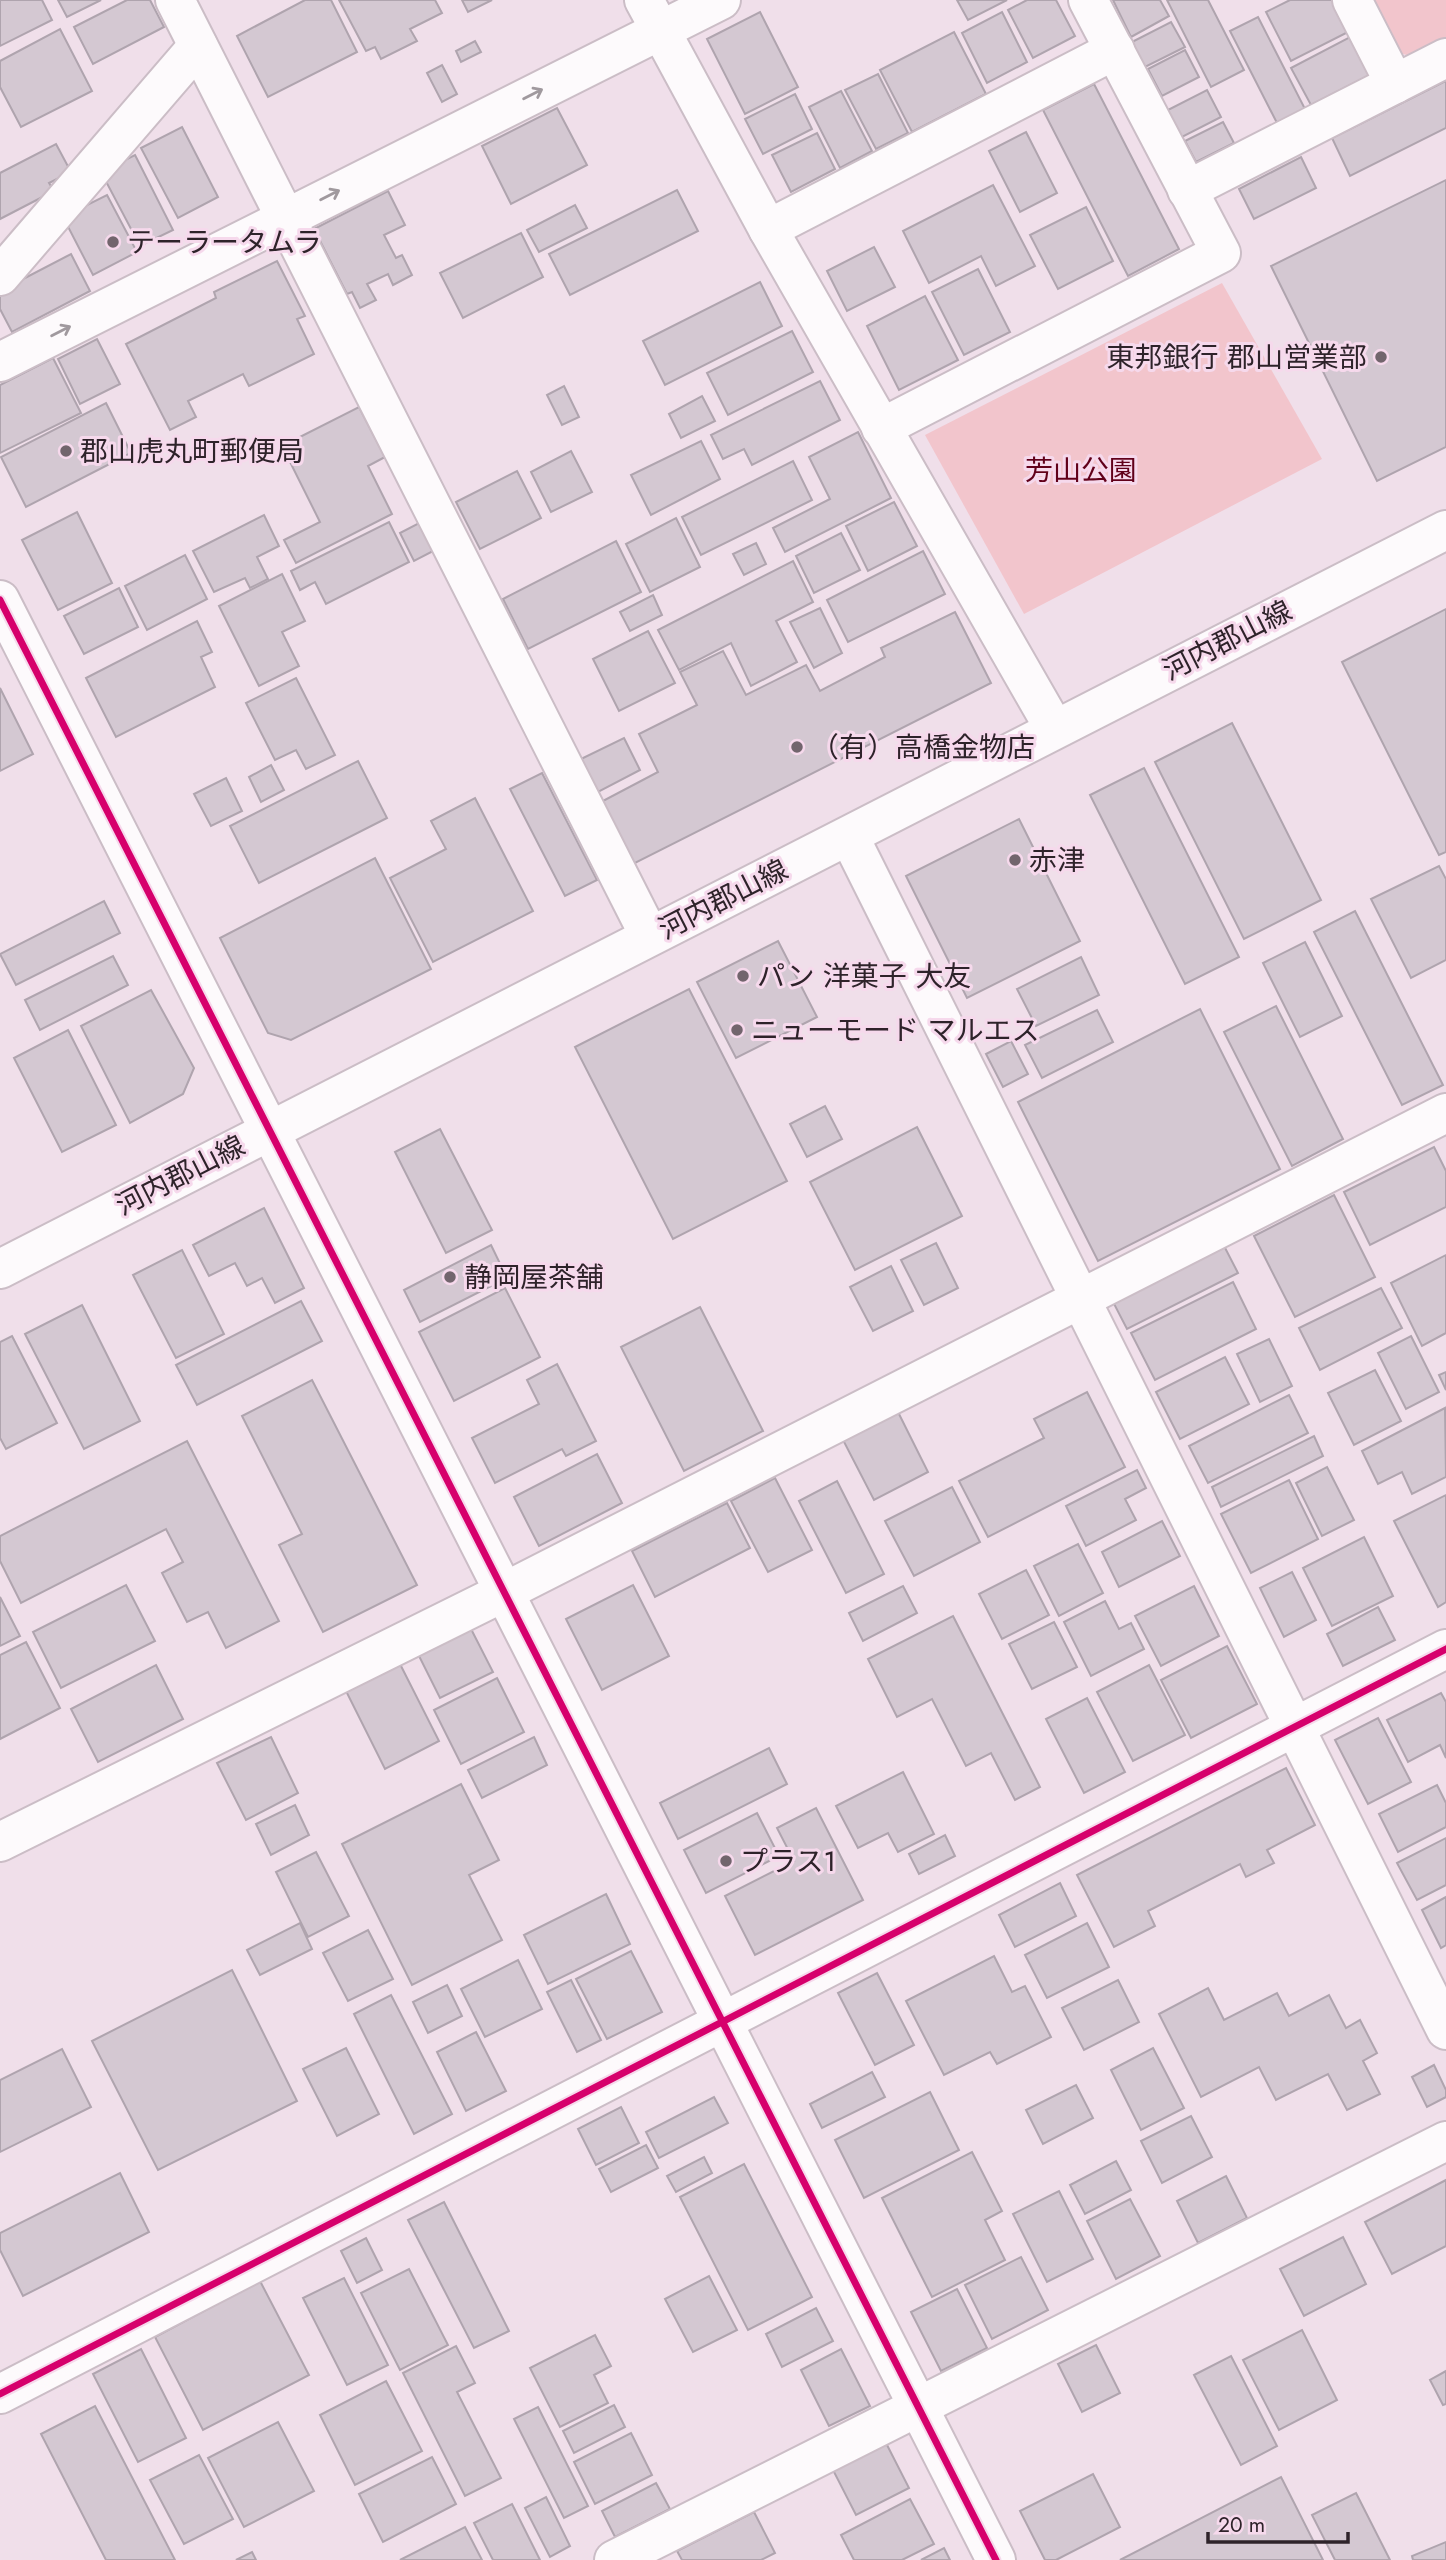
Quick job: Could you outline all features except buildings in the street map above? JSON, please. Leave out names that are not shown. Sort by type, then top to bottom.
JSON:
[{"type":"street","points":[[175,0],[649,936]]},
{"type":"street","points":[[0,362],[284,218],[652,15],[721,0]]},
{"type":"street","points":[[881,428],[1221,253],[1088,0]]},
{"type":"street","points":[[1352,0],[1395,84]]},
{"type":"street","points":[[652,15],[768,229],[1054,728]]},
{"type":"street","points":[[0,276],[198,46]]},
{"type":"street","points":[[768,229],[1115,50]]},
{"type":"street","points":[[1187,190],[1446,58]]},
{"type":"street","name":"河内郡山線","points":[[0,1269],[267,1130],[1446,530]]},
{"type":"street","points":[[0,600],[720,2023],[996,2560]]},
{"type":"street","points":[[849,836],[1079,1302],[1446,2030]]},
{"type":"street","points":[[0,1842],[504,1592],[1079,1302],[1446,1113]]},
{"type":"street","points":[[0,2394],[1446,1649]]},
{"type":"street","points":[[614,2560],[1446,2141]]},
{"type":"green space","points":[[1371,0],[1446,0],[1446,40],[1414,57],[1396,52]]},
{"type":"green space","name":"芳山公園","points":[[1222,283],[1322,459],[1024,614],[925,435]]},
{"type":"cycle path","points":[[0,600],[996,2560]]},
{"type":"cycle path","points":[[0,2394],[1446,1649]]},
{"type":"place","name":"テーラータムラ","points":[[113,242]]},
{"type":"place","name":"東邦銀行 郡山営業部","points":[[1381,357]]},
{"type":"place","name":"郡山虎丸町郵便局","points":[[66,451]]},
{"type":"place","name":"（有）高橋金物店","points":[[797,747]]},
{"type":"place","name":"赤津","points":[[1015,860]]},
{"type":"place","name":"パン 洋菓子 大友","points":[[743,976]]},
{"type":"place","name":"ニューモード マルエス","points":[[737,1030]]},
{"type":"place","name":"静岡屋茶舗","points":[[450,1277]]},
{"type":"place","name":"プラス1","points":[[726,1861]]}]
